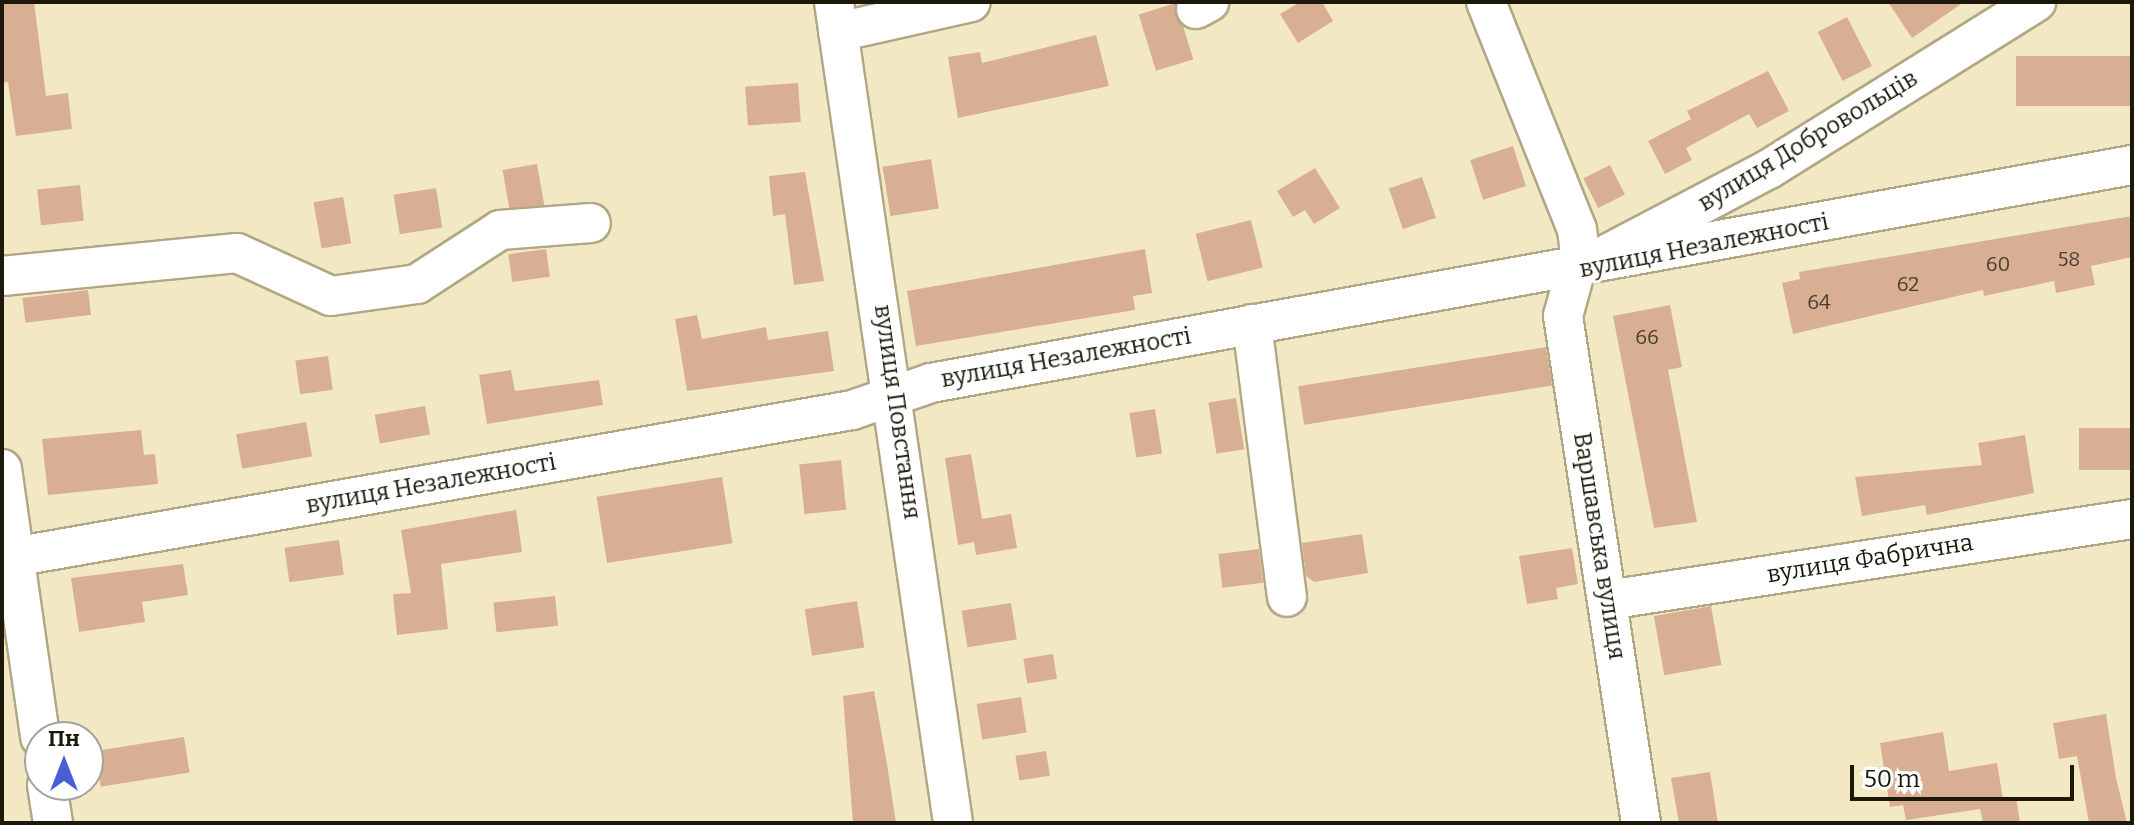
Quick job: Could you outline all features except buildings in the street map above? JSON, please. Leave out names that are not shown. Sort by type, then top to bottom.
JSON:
[{"type":"street","points":[[836,17],[971,2]]},
{"type":"street","name":"Варшавська вулиця","points":[[1486,2],[1562,182],[1580,254],[1563,316],[1641,823]]},
{"type":"street","name":"вулиця Добровольців","points":[[1574,271],[1769,169],[2036,2]]},
{"type":"street","name":"вулиця Повстання","points":[[836,17],[897,396],[953,823]]},
{"type":"street","name":"вулиця Незалежності","points":[[8,559],[852,410],[931,383],[1252,324],[1574,271],[2132,165]]},
{"type":"street","points":[[2,276],[237,253],[331,296],[417,284],[500,230],[591,223]]},
{"type":"street","points":[[1252,324],[1287,597]]},
{"type":"street","points":[[2,469],[8,559],[37,721]]},
{"type":"street","name":"вулиця Фабрична","points":[[1608,600],[2132,519]]},
{"type":"street","points":[[50,801],[53,823]]}]
